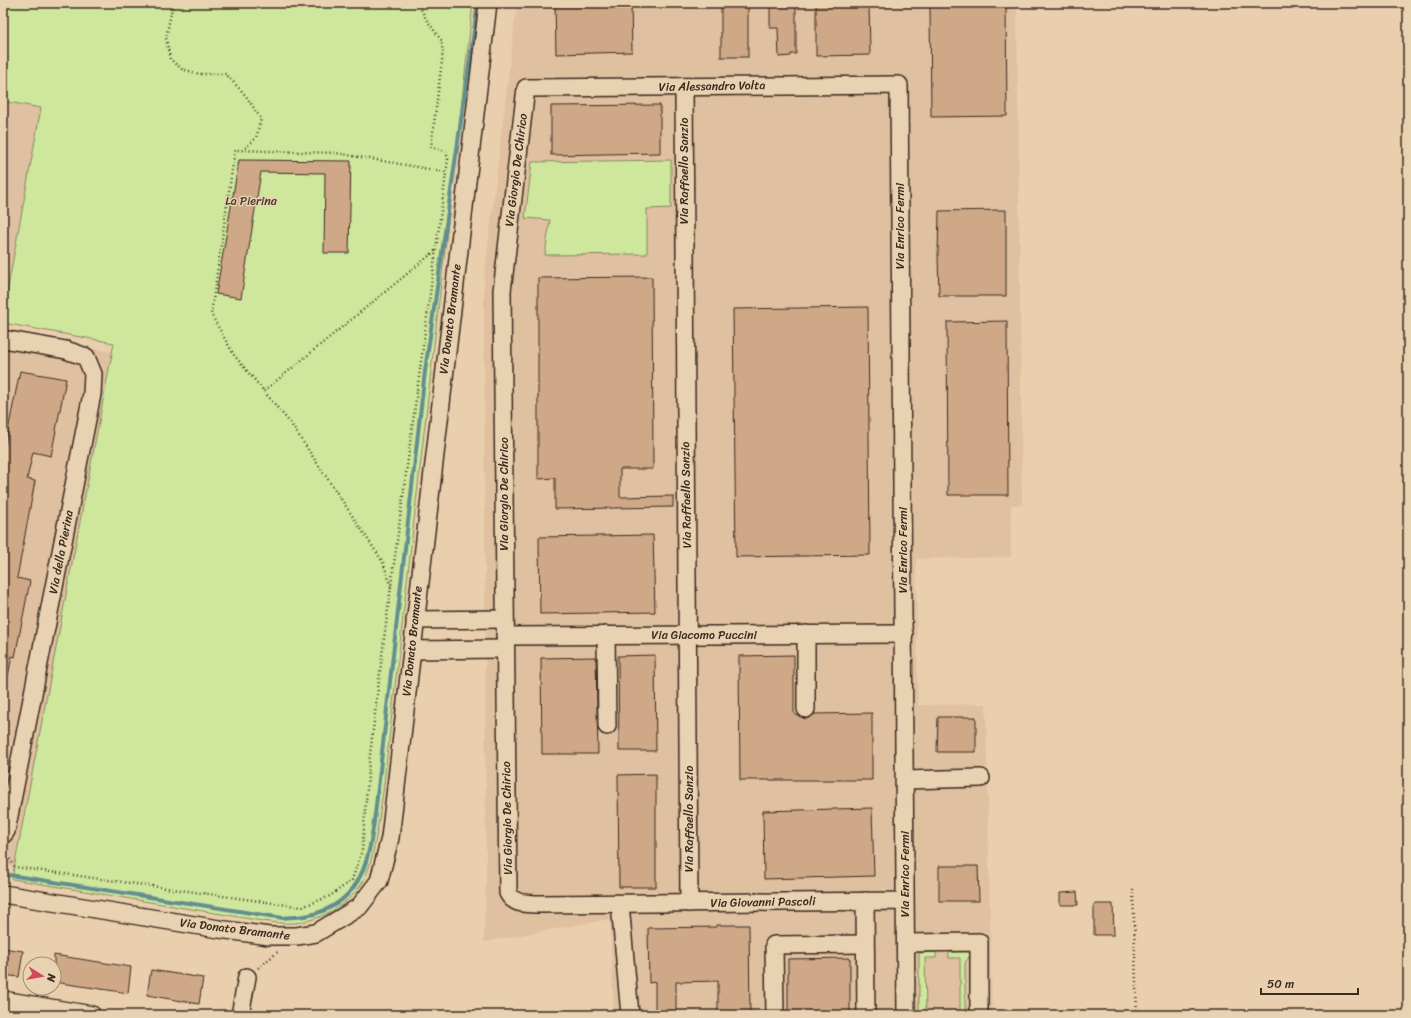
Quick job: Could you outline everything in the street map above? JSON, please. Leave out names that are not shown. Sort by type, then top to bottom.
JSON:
[{"type":"street","name":"Via Donato Bramante","points":[[3,894],[219,929],[269,936],[297,936],[316,933],[359,908],[379,881],[390,838],[488,3]]},
{"type":"street","name":"Via Alessandro Volta","points":[[526,88],[899,85]]},
{"type":"street","name":"Via Enrico Fermi","points":[[899,85],[906,1015]]},
{"type":"street","name":"Via Raffaello Sanzio","points":[[684,87],[689,903]]},
{"type":"street","name":"Via Giorgio De Chirico","points":[[511,900],[508,894],[502,291],[526,88]]},
{"type":"street","name":"Via della Pierina","points":[[3,339],[66,350],[79,355],[86,358],[93,374],[92,394],[4,833]]},
{"type":"street","name":"Via Giacomo Puccini","points":[[415,620],[505,635]]},
{"type":"street","points":[[806,634],[806,709]]},
{"type":"street","name":"Via Giacomo Puccini","points":[[412,650],[505,635],[904,634]]},
{"type":"street","points":[[606,635],[607,726]]},
{"type":"street","points":[[904,780],[981,778]]},
{"type":"street","name":"Via Giovanni Pascoli","points":[[511,900],[519,903],[538,904],[906,901]]},
{"type":"street","points":[[865,901],[866,1015]]},
{"type":"street","points":[[620,904],[630,1015]]},
{"type":"street","points":[[906,943],[978,942],[979,1015]]},
{"type":"street","points":[[775,1015],[774,945],[865,944]]},
{"type":"street","points":[[240,1015],[247,977]]},
{"type":"street","points":[[3,1000],[92,1015]]},
{"type":"path","points":[[173,3],[166,38],[170,59],[182,69],[199,74],[226,74],[246,96],[261,119],[256,138],[243,151]]},
{"type":"path","points":[[3,848],[15,867],[302,907],[330,896],[352,880],[362,851],[369,763],[448,159],[446,152],[431,147],[442,53],[441,40],[426,19],[418,3]]},
{"type":"path","points":[[391,586],[383,562],[291,424],[234,355],[211,314],[235,150],[336,153],[446,172]]},
{"type":"path","points":[[264,391],[435,251]]},
{"type":"path","points":[[1133,889],[1137,1015]]},
{"type":"path","points":[[247,977],[297,936]]},
{"type":"shaded area","points":[[3,3],[61,3],[3,314]]},
{"type":"shaded area","points":[[517,3],[1017,3],[1022,505],[1011,505],[1011,557],[916,559],[918,705],[986,704],[992,1015],[614,1015],[610,919],[484,942],[486,881],[484,280]]},
{"type":"shaded area","points":[[3,332],[112,352],[15,867],[3,865]]},
{"type":"green space","name":"La Pierina","points":[[3,3],[473,3],[383,792],[373,854],[366,877],[355,893],[340,906],[322,916],[303,922],[278,923],[12,879],[114,343],[3,323],[3,314],[41,108],[3,101]]},
{"type":"green space","points":[[671,160],[671,208],[647,209],[647,254],[545,255],[550,220],[525,218],[532,162]]},
{"type":"green space","points":[[936,952],[936,958],[925,958],[926,1015],[919,1015],[919,953]]},
{"type":"green space","points":[[949,952],[972,952],[965,963],[965,1015],[960,1015],[960,958],[949,958]]},
{"type":"building","points":[[555,3],[631,3],[632,52],[556,54]]},
{"type":"building","points":[[721,3],[748,3],[748,57],[721,57]]},
{"type":"building","points":[[770,3],[796,3],[796,54],[779,57],[778,28],[770,28]]},
{"type":"building","points":[[816,3],[869,3],[870,55],[816,56]]},
{"type":"building","points":[[930,3],[1006,3],[1007,116],[931,117]]},
{"type":"building","points":[[660,105],[660,153],[551,155],[551,106]]},
{"type":"building","points":[[239,160],[351,161],[349,253],[324,253],[325,173],[261,172],[241,298],[216,294]]},
{"type":"building","points":[[1006,210],[1006,296],[939,296],[939,211]]},
{"type":"building","points":[[652,277],[653,469],[620,469],[620,497],[673,496],[673,507],[555,509],[555,478],[538,479],[538,278]]},
{"type":"building","points":[[868,307],[870,555],[736,557],[733,309]]},
{"type":"building","points":[[1007,321],[1008,495],[948,495],[947,322]]},
{"type":"building","points":[[20,371],[66,379],[51,456],[33,452],[27,479],[35,481],[17,578],[30,581],[15,657],[12,656],[8,676],[3,676],[3,455]]},
{"type":"building","points":[[653,535],[655,612],[540,614],[539,537]]},
{"type":"building","points":[[655,655],[656,751],[619,751],[618,656]]},
{"type":"building","points":[[794,655],[794,714],[806,719],[815,714],[872,713],[872,780],[740,780],[739,656]]},
{"type":"building","points":[[596,657],[598,754],[542,754],[541,658]]},
{"type":"building","points":[[938,717],[976,717],[976,752],[937,752]]},
{"type":"building","points":[[656,774],[656,887],[619,887],[618,775]]},
{"type":"building","points":[[872,808],[874,876],[764,879],[763,811]]},
{"type":"building","points":[[939,866],[978,866],[979,901],[939,901]]},
{"type":"building","points":[[1077,892],[1078,905],[1060,905],[1060,893]]},
{"type":"building","points":[[1094,904],[1113,904],[1114,935],[1094,935]]},
{"type":"building","points":[[717,925],[749,925],[750,1015],[718,1015],[718,981],[676,982],[676,1015],[655,1015],[655,982],[649,983],[648,928],[717,927]]},
{"type":"building","points":[[3,948],[23,951],[19,977],[3,975]]},
{"type":"building","points":[[62,956],[131,967],[128,993],[62,983]]},
{"type":"building","points":[[850,958],[850,1015],[788,1015],[788,959]]},
{"type":"building","points":[[151,970],[203,978],[199,1004],[147,995]]},
{"type":"waterway","points":[[3,874],[283,918],[310,915],[331,907],[345,897],[355,885],[362,872],[367,856],[374,823],[425,371],[478,3]]}]
